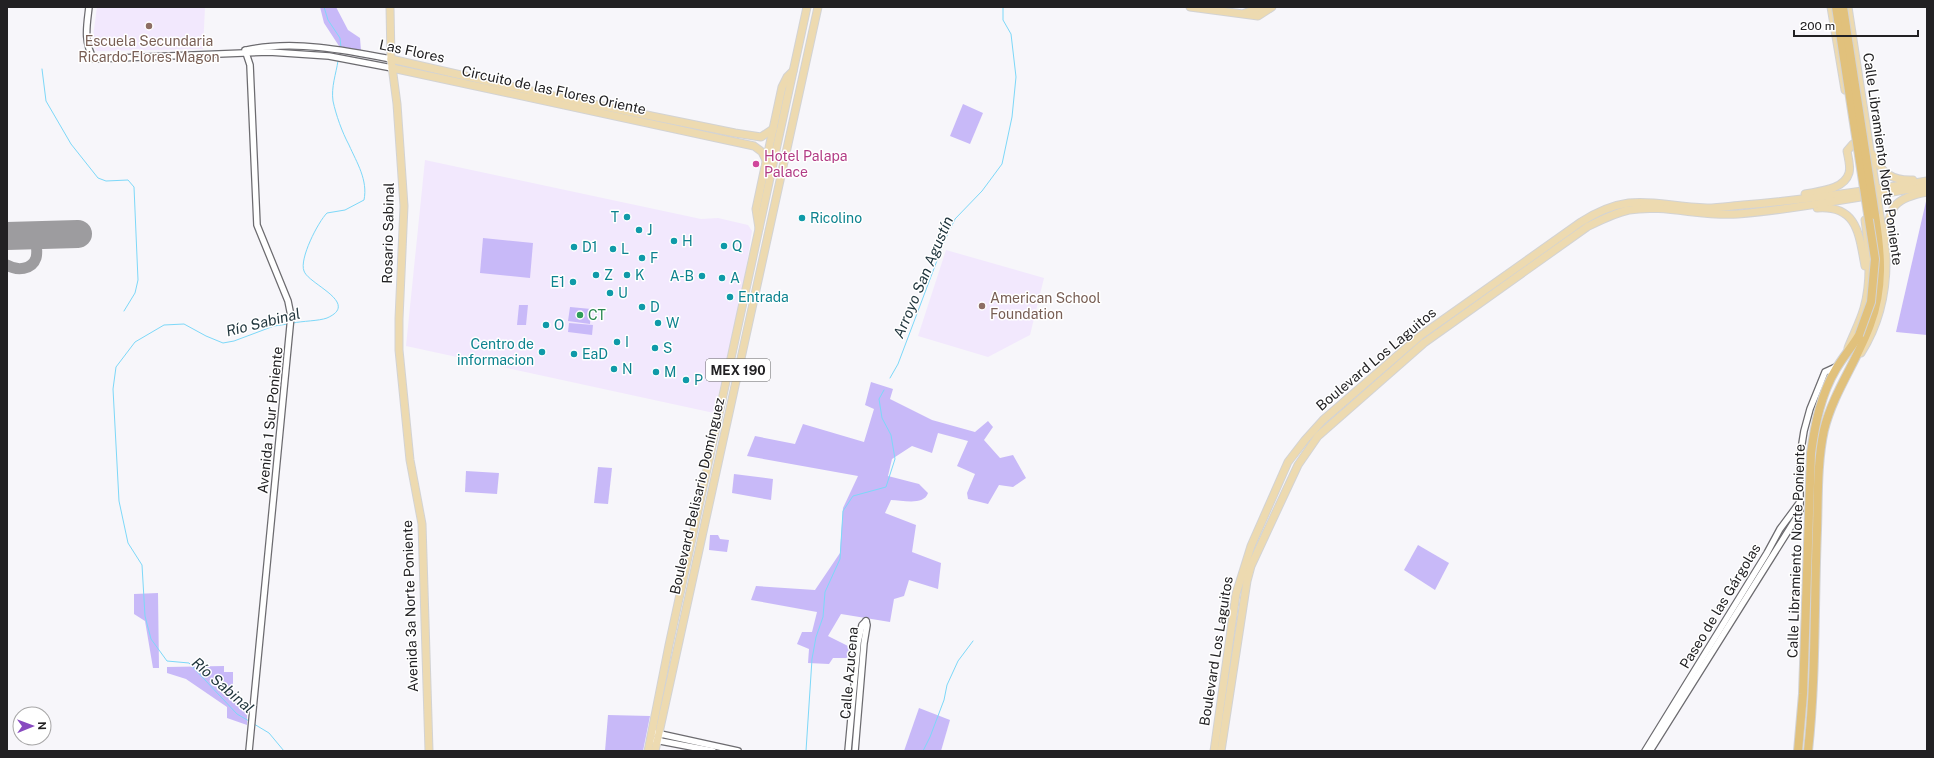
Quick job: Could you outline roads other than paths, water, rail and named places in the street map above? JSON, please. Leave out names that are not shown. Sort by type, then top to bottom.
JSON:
[{"type":"highway","name":"Calle Libramiento Norte Poniente","points":[[1798,751],[1803,687],[1811,452],[1815,425],[1825,392],[1838,366],[1862,337],[1871,302],[1875,259],[1836,7]]},
{"type":"highway","name":"Calle Libramiento Norte Poniente","points":[[1808,751],[1812,687],[1819,469],[1824,430],[1836,395],[1846,377],[1878,301],[1881,264],[1871,178],[1843,7]]},
{"type":"main road","name":"Rosario Sabinal","points":[[390,7],[391,59],[397,104],[404,206],[399,319],[400,350],[410,460]]},
{"type":"main road","name":"Boulevard Belisario Domínguez","points":[[655,736],[669,646],[760,231],[807,7]]},
{"type":"main road","name":"Boulevard Belisario Domínguez","points":[[655,736],[818,7]]},
{"type":"main road","points":[[1190,7],[1258,16],[1272,7]]},
{"type":"main road","points":[[1239,14],[1250,13],[1262,7]]},
{"type":"main road","name":"Calle Libramiento Norte Poniente","points":[[1831,7],[1854,144],[1868,242],[1868,279],[1864,308],[1844,358]]},
{"type":"main road","name":"Calle Libramiento Norte Poniente","points":[[1846,377],[1868,342],[1876,324],[1885,286],[1886,256],[1848,7]]},
{"type":"main road","name":"Las Flores","points":[[391,59],[756,137],[765,135],[772,129]]},
{"type":"main road","name":"Circuito de las Flores Oriente","points":[[392,68],[754,146],[762,152],[766,160]]},
{"type":"main road","points":[[760,231],[756,209],[772,129],[782,87],[787,77],[794,71]]},
{"type":"main road","points":[[1784,205],[1794,197],[1836,187],[1843,183],[1849,173],[1847,151],[1854,144]]},
{"type":"main road","points":[[1869,146],[1879,168],[1890,176],[1906,180],[1927,177]]},
{"type":"main road","points":[[1876,193],[1927,181]]},
{"type":"main road","points":[[1876,193],[1927,187]]},
{"type":"main road","points":[[1886,256],[1888,220],[1894,206],[1906,197],[1927,192]]},
{"type":"main road","name":"Boulevard Los Laguitos","points":[[1221,751],[1247,581],[1251,566],[1298,465],[1318,436],[1424,343],[1587,227],[1612,215],[1642,209],[1721,216],[1784,205],[1876,193]]},
{"type":"main road","name":"Boulevard Los Laguitos","points":[[1214,751],[1236,594],[1251,546],[1288,462],[1323,420],[1414,341],[1600,210],[1627,202],[1650,201],[1707,208],[1784,205]]},
{"type":"main road","points":[[1784,205],[1822,207],[1846,214],[1856,226],[1859,233],[1868,279]]},
{"type":"main road","points":[[757,241],[766,243]]},
{"type":"main road","points":[[1505,276],[1509,282]]},
{"type":"main road","name":"Avenida 3a Norte Poniente","points":[[410,460],[422,524],[428,751]]},
{"type":"main road","name":"MEX 190","points":[[648,751],[655,736]]},
{"type":"main road","name":"MEX 190","points":[[655,736],[655,751]]},
{"type":"street","points":[[89,7],[86,32],[88,49],[94,59],[237,53],[260,47],[286,46],[287,53]]},
{"type":"street","name":"Las Flores","points":[[286,46],[356,52],[391,59]]},
{"type":"street","name":"Circuito de las Flores Oriente","points":[[245,51],[330,56],[392,68]]},
{"type":"street","name":"Avenida 1 Sur Poniente","points":[[245,51],[250,65],[257,225],[288,301],[291,316],[291,329],[249,751]]},
{"type":"street","points":[[1800,502],[1800,456],[1810,409],[1826,372],[1838,366]]},
{"type":"street","name":"Paseo de las Gárgolas","points":[[1664,726],[1800,512],[1800,502]]},
{"type":"street","name":"Paseo de las Gárgolas","points":[[1664,726],[1780,529],[1800,502]]},
{"type":"street","name":"Calle Azucena","points":[[848,751],[858,642],[862,625],[866,621],[867,625],[864,643],[855,751]]},
{"type":"street","points":[[1645,751],[1664,726]]},
{"type":"street","points":[[1650,751],[1664,726]]},
{"type":"street","points":[[655,736],[713,751]]},
{"type":"street","points":[[655,736],[738,751]]},
{"type":"waterway","name":"Río Sabinal","points":[[324,7],[328,20],[340,38],[341,48]]},
{"type":"waterway","name":"Arroyo San Agustín","points":[[890,378],[898,364],[944,242],[955,219],[982,191],[1002,164],[1012,117],[1016,77],[1011,34],[1003,20],[1003,7]]},
{"type":"waterway","name":"Río Sabinal","points":[[293,323],[324,319],[336,312],[338,306],[336,300],[314,282],[304,271],[304,258],[314,232],[327,213],[345,210],[364,200],[365,193],[361,172],[342,129],[333,101],[333,86],[338,61]]},
{"type":"waterway","points":[[42,69],[46,101],[71,144],[98,178],[106,181],[128,180],[134,187],[138,280],[135,293],[124,311]]},
{"type":"waterway","name":"Río Sabinal","points":[[249,721],[237,714],[189,663],[167,661],[151,639],[145,616],[142,565],[128,543],[119,501],[113,389],[116,367],[135,342],[164,325],[184,324],[223,343],[234,341],[274,326],[288,324]]},
{"type":"waterway","name":"Arroyo San Agustín","points":[[806,751],[812,659],[816,637],[823,617],[825,592],[840,559],[843,511],[853,496],[886,487],[895,459],[891,435],[882,418],[879,399],[884,390]]},
{"type":"waterway","points":[[923,751],[944,700],[947,685],[958,661],[973,641]]},
{"type":"waterway","name":"Río Sabinal","points":[[254,724],[269,733],[284,751]]},
{"type":"place","name":"Escuela Secundaria Ricardo Flores Magon","points":[[149,26]]},
{"type":"place","name":"Hotel Palapa Palace","points":[[756,164]]},
{"type":"place","name":"T","points":[[627,217]]},
{"type":"place","name":"Ricolino","points":[[802,218]]},
{"type":"place","name":"J","points":[[639,230]]},
{"type":"place","name":"H","points":[[674,241]]},
{"type":"place","name":"Q","points":[[724,246]]},
{"type":"place","name":"D1","points":[[574,247]]},
{"type":"place","name":"L","points":[[613,249]]},
{"type":"place","name":"F","points":[[642,258]]},
{"type":"place","name":"Z","points":[[596,275]]},
{"type":"place","name":"K","points":[[627,275]]},
{"type":"place","name":"A-B","points":[[702,276]]},
{"type":"place","name":"A","points":[[722,278]]},
{"type":"place","name":"E1","points":[[573,282]]},
{"type":"place","name":"U","points":[[610,293]]},
{"type":"place","name":"Entrada","points":[[730,297]]},
{"type":"place","name":"American School Foundation","points":[[982,306]]},
{"type":"place","name":"D","points":[[642,307]]},
{"type":"place","name":"CT","points":[[580,315]]},
{"type":"place","name":"W","points":[[658,323]]},
{"type":"place","name":"O","points":[[546,325]]},
{"type":"place","name":"I","points":[[617,342]]},
{"type":"place","name":"S","points":[[655,348]]},
{"type":"place","name":"Centro de informacion","points":[[542,352]]},
{"type":"place","name":"EaD","points":[[574,354]]},
{"type":"place","name":"N","points":[[614,369]]},
{"type":"place","name":"M","points":[[656,372]]},
{"type":"place","name":"P","points":[[686,380]]}]
